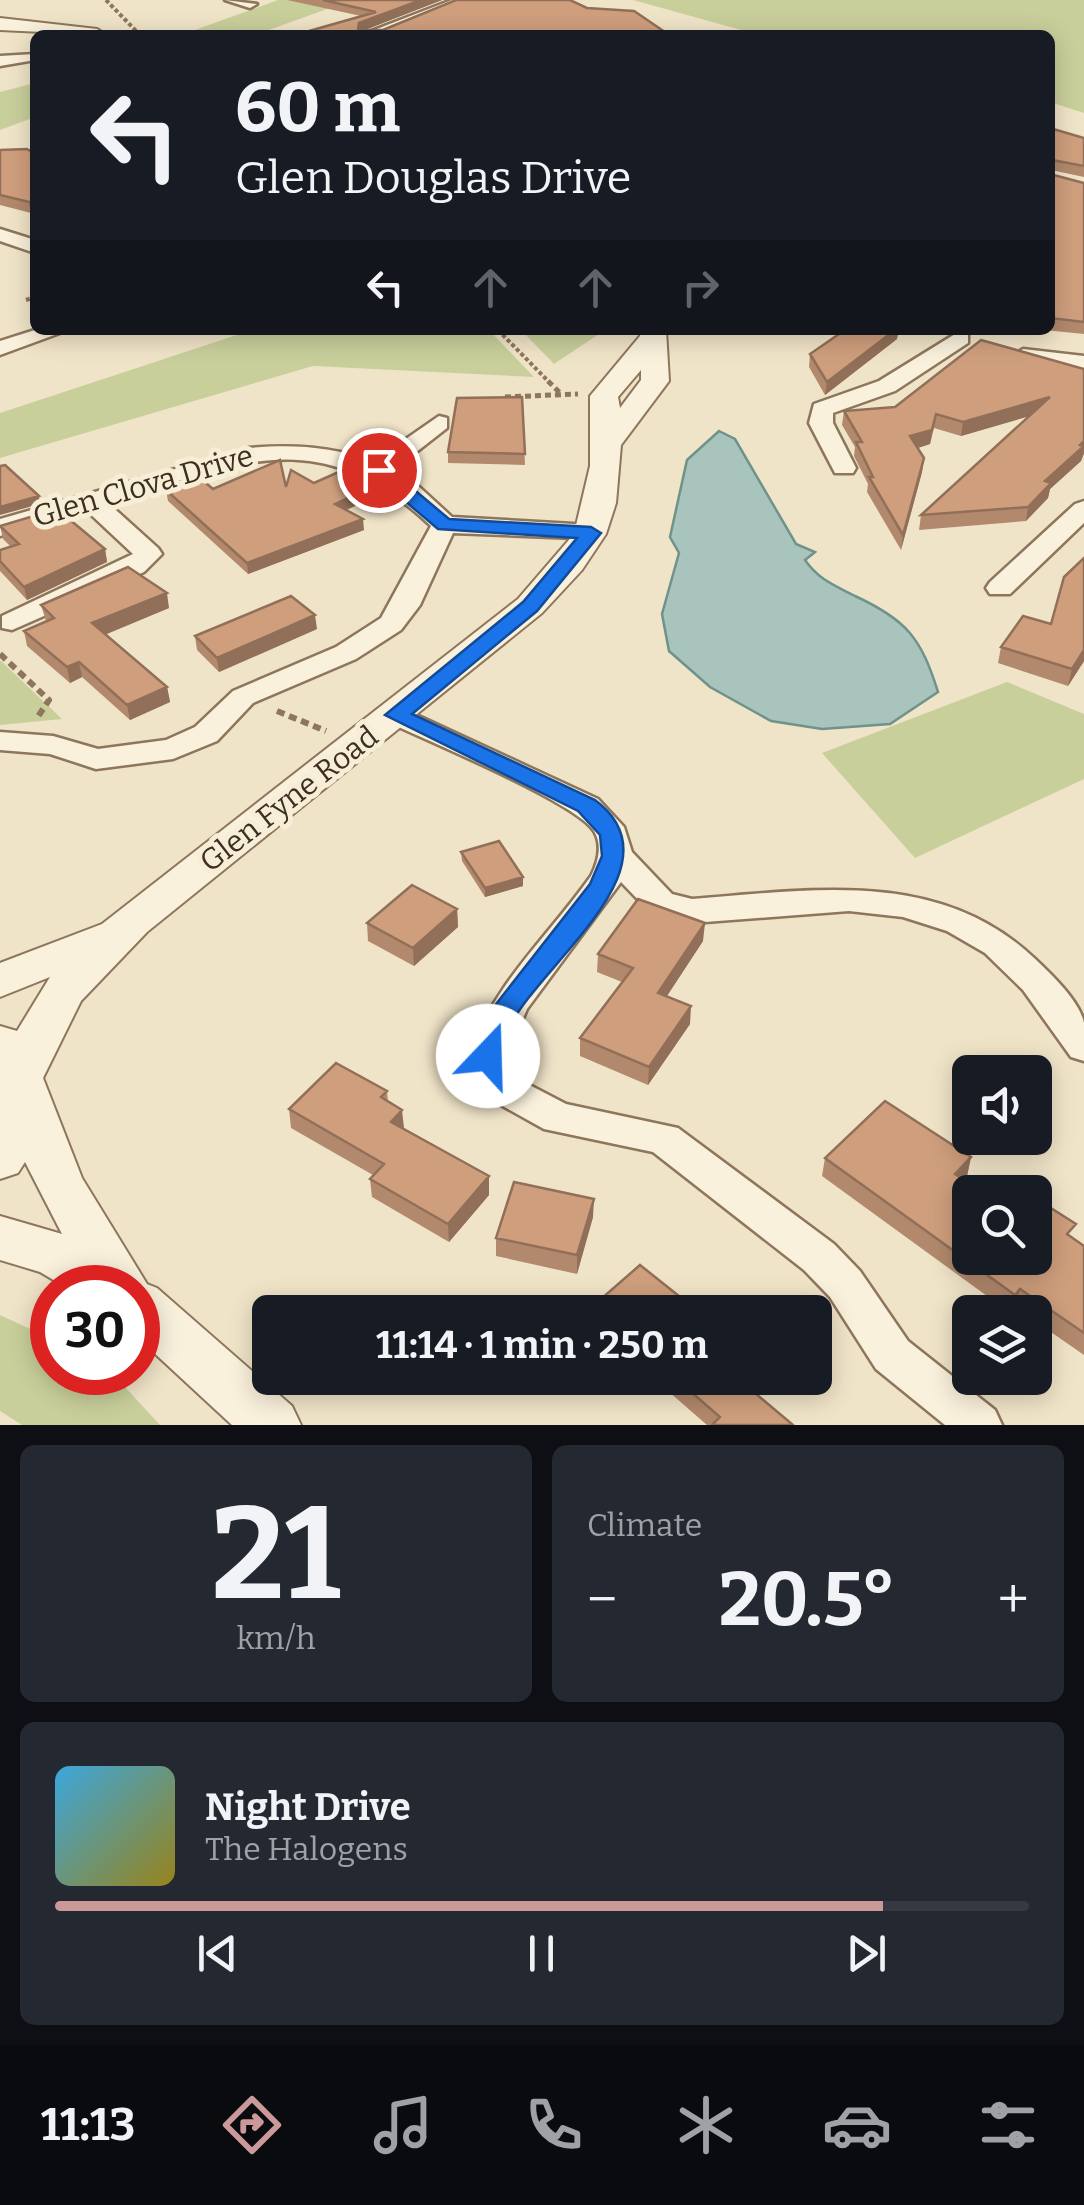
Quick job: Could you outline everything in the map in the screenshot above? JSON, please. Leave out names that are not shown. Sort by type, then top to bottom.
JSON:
[{"type":"street","points":[[232,0],[250,4]]},
{"type":"street","points":[[382,30],[466,0]]},
{"type":"street","points":[[0,24],[53,30]]},
{"type":"street","points":[[0,61],[30,57]]},
{"type":"street","points":[[0,348],[42,335]]},
{"type":"street","name":"Glen Fyne Road","points":[[0,1160],[22,1114],[14,1071],[58,995],[132,921],[360,745],[530,606],[591,533],[610,440],[604,396],[652,335]]},
{"type":"street","name":"Glen Fyne Road","points":[[610,440],[654,381],[654,335]]},
{"type":"street","points":[[844,468],[820,422],[822,410],[888,386],[959,337]]},
{"type":"street","points":[[1006,351],[1084,363]]},
{"type":"street","points":[[379,470],[439,423]]},
{"type":"street","name":"Glen Clova Drive","points":[[0,528],[251,452],[305,451],[379,470],[444,525]]},
{"type":"street","points":[[12,622],[135,566],[149,554],[91,501]]},
{"type":"street","points":[[1000,588],[1084,509]]},
{"type":"street","points":[[11,740],[96,758],[136,757],[174,749],[206,734],[242,697],[383,631],[406,605],[426,555],[444,525],[494,524],[591,533]]},
{"type":"street","points":[[396,715],[587,806],[602,817],[612,835],[615,856],[601,887],[496,1025],[488,1056],[504,1089],[558,1118],[664,1139],[818,1257],[845,1284],[892,1355],[979,1425]]},
{"type":"street","points":[[615,856],[660,902],[692,911],[849,899],[905,905],[958,922],[997,944],[1036,981],[1084,1047]]},
{"type":"street","name":"Glen Fyne Road","points":[[0,981],[44,965],[132,921]]},
{"type":"street","points":[[14,1071],[62,1187],[108,1265]]},
{"type":"street","points":[[0,1238],[55,1254],[74,1265]]},
{"type":"street","points":[[160,1324],[272,1425]]},
{"type":"path","points":[[106,0],[135,30]]},
{"type":"path","points":[[26,300],[30,299]]},
{"type":"path","points":[[503,335],[560,393]]},
{"type":"path","points":[[498,398],[560,393],[604,396]]},
{"type":"path","points":[[0,654],[49,700],[11,740]]},
{"type":"path","points":[[242,697],[360,745]]},
{"type":"green space","points":[[278,0],[352,0],[269,30],[195,30]]},
{"type":"green space","points":[[633,0],[1084,0],[1084,113],[1055,104],[1055,30],[741,30]]},
{"type":"green space","points":[[30,84],[30,119],[0,130],[0,92]]},
{"type":"green space","points":[[237,335],[494,335],[534,377],[313,366],[0,458],[0,413]]},
{"type":"green space","points":[[526,335],[598,335],[554,364]]},
{"type":"green space","points":[[0,660],[62,719],[0,725]]},
{"type":"green space","points":[[1007,682],[1084,714],[1084,779],[915,858],[822,753]]},
{"type":"green space","points":[[0,1315],[30,1329],[30,1395],[132,1395],[160,1425],[22,1425],[0,1411]]},
{"type":"water","points":[[719,431],[735,439],[796,544],[815,552],[805,560],[810,567],[900,623],[918,644],[938,692],[890,724],[822,729],[771,721],[710,687],[669,651],[662,614],[679,553],[670,537],[687,460]]},
{"type":"building","points":[[323,0],[421,0],[359,23],[358,30],[313,30],[376,12]]},
{"type":"building","points":[[456,0],[570,0],[587,8],[634,11],[662,30],[383,30]]},
{"type":"building","points":[[1055,129],[1084,138],[1084,166],[1055,161]]},
{"type":"building","points":[[0,150],[30,151],[30,202],[0,195]]},
{"type":"building","points":[[1055,175],[1084,183],[1084,322],[1055,319]]},
{"type":"building","points":[[838,335],[888,335],[827,382],[810,354]]},
{"type":"building","points":[[981,340],[1084,369],[1084,441],[1080,445],[1084,446],[1045,481],[1051,483],[1028,507],[921,515],[1050,397],[963,422],[936,414],[932,430],[910,436],[924,458],[903,535],[869,477],[873,477],[856,442],[862,442],[844,411],[895,407]]},
{"type":"building","points":[[522,397],[525,454],[448,452],[457,398]]},
{"type":"building","points":[[280,460],[286,487],[291,470],[314,483],[352,466],[382,482],[335,504],[363,519],[247,563],[166,490],[201,479],[213,489]]},
{"type":"building","points":[[5,465],[39,496],[0,507],[0,466]]},
{"type":"building","points":[[57,509],[105,549],[24,587],[0,561],[0,550],[19,544],[0,526]]},
{"type":"building","points":[[1084,558],[1084,650],[1072,669],[1001,647],[1023,616],[1051,624],[1064,577]]},
{"type":"building","points":[[128,567],[167,593],[92,623],[167,687],[127,705],[79,662],[67,667],[24,631],[54,618],[41,605]]},
{"type":"building","points":[[291,596],[315,615],[217,658],[195,636]]},
{"type":"building","points":[[499,841],[523,877],[485,888],[461,852]]},
{"type":"building","points":[[412,885],[457,909],[413,948],[367,923]]},
{"type":"building","points":[[638,899],[705,923],[658,993],[691,1006],[649,1067],[580,1038],[633,968],[598,954]]},
{"type":"building","points":[[336,1063],[387,1091],[381,1097],[402,1110],[391,1122],[489,1176],[448,1224],[370,1179],[384,1164],[289,1109]]},
{"type":"building","points":[[885,1101],[952,1145],[952,1155],[971,1157],[957,1175],[952,1175],[952,1250],[825,1158]]},
{"type":"building","points":[[514,1182],[594,1199],[577,1255],[496,1238]]},
{"type":"building","points":[[1052,1209],[1076,1224],[1067,1234],[1084,1246],[1084,1333],[1052,1311],[1052,1295],[1029,1295],[1020,1289],[1015,1295],[987,1275],[1052,1275]]},
{"type":"building","points":[[640,1265],[678,1295],[606,1295]]},
{"type":"building","points":[[695,1395],[757,1395],[793,1425],[712,1425],[720,1417]]},
{"type":"route","points":[[379,470],[444,525],[535,526],[591,533],[530,606],[396,715],[587,806],[602,817],[612,835],[615,856],[601,887],[516,994],[496,1025],[488,1056]]}]
